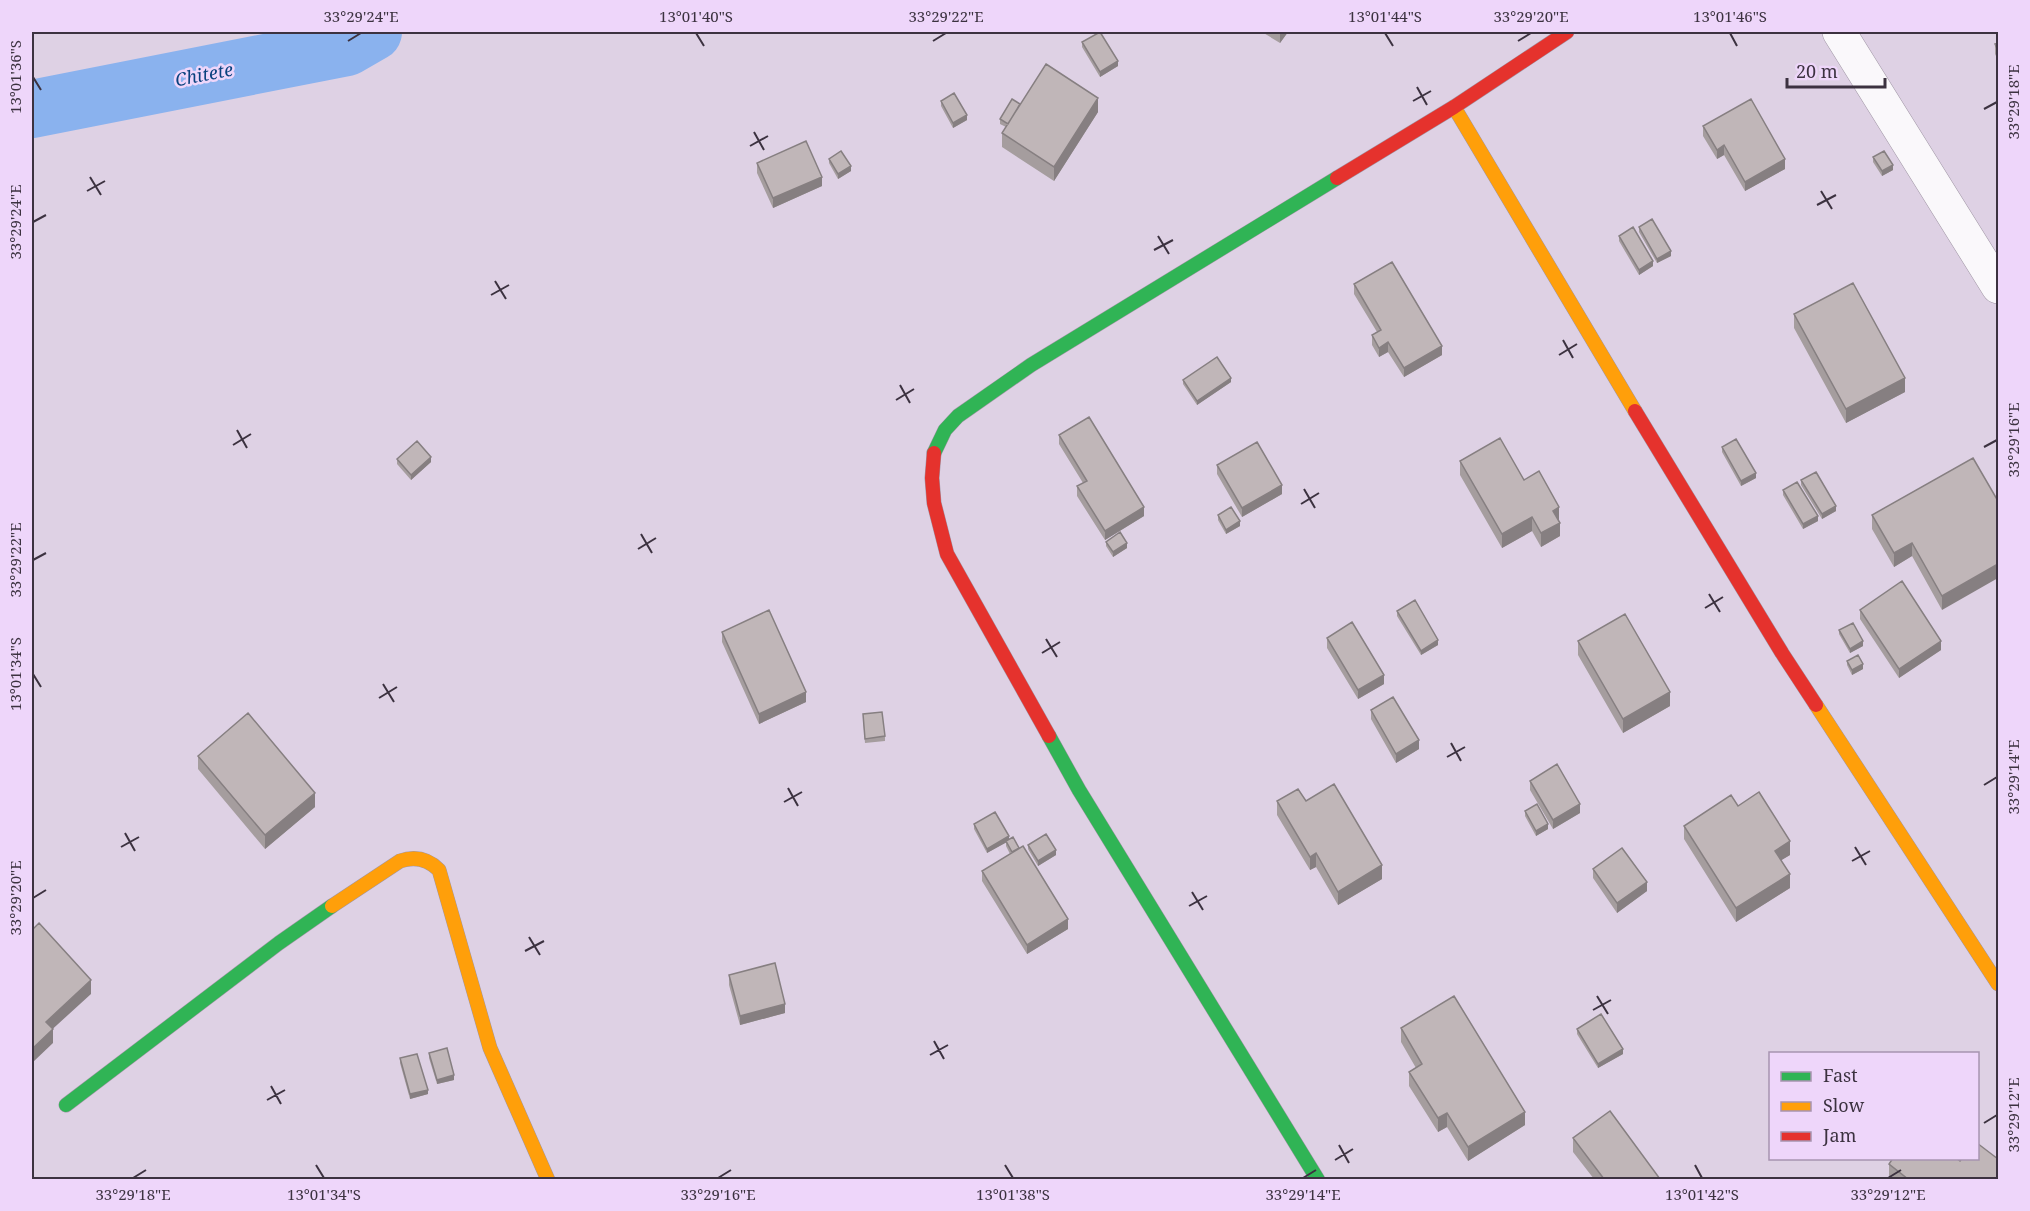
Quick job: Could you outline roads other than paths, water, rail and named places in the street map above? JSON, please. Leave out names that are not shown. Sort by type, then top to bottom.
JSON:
[{"type":"street","points":[[1318,1179],[1079,790],[947,554],[934,503],[932,477],[934,453],[945,430],[958,416],[1031,365],[1454,107],[1567,32]]},
{"type":"street","points":[[1839,32],[1998,287]]},
{"type":"street","points":[[1454,107],[1605,362],[1782,653],[1998,984]]},
{"type":"street","points":[[66,1105],[279,943],[341,899],[400,861],[410,858],[420,859],[431,862],[439,870],[490,1048],[548,1179]]},
{"type":"waterway","name":"Chitete","points":[[32,109],[347,47],[373,32]]}]
